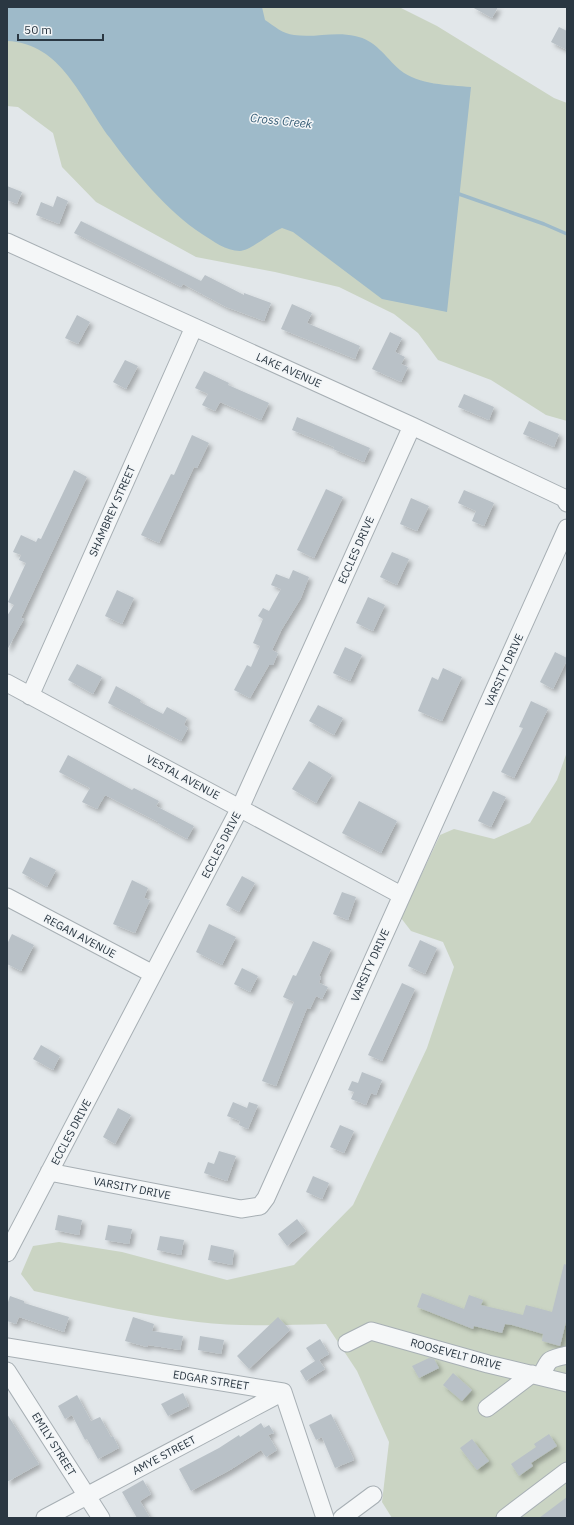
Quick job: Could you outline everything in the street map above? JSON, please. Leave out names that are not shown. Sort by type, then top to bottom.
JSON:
[{"type":"street","name":"LAKE AVENUE","points":[[7,242],[412,426],[564,498],[567,502]]},
{"type":"street","name":"SHAMBREY STREET","points":[[30,696],[194,327]]},
{"type":"street","name":"ECCLES DRIVE","points":[[7,1253],[240,808],[412,426]]},
{"type":"street","name":"VARSITY DRIVE","points":[[50,1172],[241,1209],[260,1206],[266,1198],[567,528]]},
{"type":"street","name":"VESTAL AVENUE","points":[[7,683],[401,895]]},
{"type":"street","name":"REGAN AVENUE","points":[[7,897],[154,974]]},
{"type":"street","name":"ROOSEVELT DRIVE","points":[[347,1343],[371,1331],[567,1383]]},
{"type":"street","name":"EDGAR STREET","points":[[7,1347],[283,1392]]},
{"type":"street","points":[[488,1408],[537,1375],[548,1361],[555,1357],[567,1355]]},
{"type":"street","name":"EMILY STREET","points":[[7,1371],[101,1518]]},
{"type":"street","points":[[283,1392],[325,1518]]},
{"type":"street","name":"AMYE STREET","points":[[45,1518],[283,1392]]},
{"type":"street","points":[[505,1518],[567,1470]]},
{"type":"street","points":[[342,1518],[373,1495]]},
{"type":"green space","points":[[7,7],[399,7],[437,26],[554,98],[567,103],[567,421],[546,415],[491,380],[438,360],[418,333],[394,314],[339,287],[275,272],[196,257],[96,202],[62,167],[53,133],[18,107],[7,106]]},
{"type":"green space","points":[[567,752],[567,1518],[392,1518],[382,1502],[389,1442],[357,1371],[326,1324],[230,1325],[157,1316],[34,1291],[21,1274],[33,1246],[59,1242],[122,1252],[227,1280],[294,1265],[353,1205],[427,1048],[454,967],[443,942],[411,931],[401,918],[440,835],[454,829],[494,839],[530,823],[557,780]]},
{"type":"water","points":[[7,7],[262,7],[265,20],[286,33],[302,36],[340,34],[362,38],[375,45],[400,70],[416,79],[443,85],[471,87],[447,312],[382,299],[293,232],[282,228],[249,248],[235,251],[215,242],[189,225],[176,214],[140,177],[110,138],[68,76],[56,63],[42,52],[26,44],[7,41]]},
{"type":"building","points":[[472,7],[498,7],[492,18]]},
{"type":"building","points":[[559,27],[567,31],[567,50],[551,42]]},
{"type":"building","points":[[7,186],[22,192],[17,204],[7,200]]},
{"type":"building","points":[[57,196],[68,201],[59,224],[36,215],[41,202],[53,207]]},
{"type":"building","points":[[81,221],[201,281],[205,275],[244,295],[244,293],[271,303],[264,321],[226,307],[183,284],[181,287],[74,233]]},
{"type":"building","points":[[292,304],[312,313],[307,323],[360,346],[355,359],[281,329]]},
{"type":"building","points":[[77,315],[90,322],[78,344],[65,338]]},
{"type":"building","points":[[390,332],[402,338],[395,352],[405,357],[401,364],[408,367],[401,382],[372,369]]},
{"type":"building","points":[[125,360],[138,366],[126,389],[113,382]]},
{"type":"building","points":[[204,371],[229,383],[228,385],[269,403],[261,420],[220,402],[215,411],[202,405],[208,394],[195,388]]},
{"type":"building","points":[[464,394],[494,407],[489,420],[458,407]]},
{"type":"building","points":[[297,417],[370,448],[364,462],[333,449],[334,447],[292,430]]},
{"type":"building","points":[[529,421],[559,434],[554,447],[523,434]]},
{"type":"building","points":[[192,435],[209,443],[197,468],[194,467],[159,543],[141,535],[171,474],[174,475]]},
{"type":"building","points":[[74,470],[87,477],[21,618],[24,619],[7,650],[7,616],[14,605],[8,602],[26,563],[19,560],[21,555],[13,552],[21,535],[36,542],[38,538],[41,539]]},
{"type":"building","points":[[326,489],[343,497],[314,558],[297,550]]},
{"type":"building","points":[[464,490],[494,503],[484,526],[472,521],[476,511],[458,503]]},
{"type":"building","points":[[411,498],[429,506],[417,531],[400,524]]},
{"type":"building","points":[[392,552],[409,559],[397,585],[380,577]]},
{"type":"building","points":[[293,570],[309,577],[301,598],[282,629],[272,650],[278,653],[273,665],[269,665],[250,698],[234,690],[247,665],[251,667],[260,646],[253,643],[263,619],[258,616],[263,608],[269,611],[281,589],[271,585],[276,574],[289,579]]},
{"type":"building","points":[[117,590],[134,598],[122,624],[105,616]]},
{"type":"building","points":[[368,597],[385,605],[373,631],[356,623]]},
{"type":"building","points":[[345,647],[362,655],[350,681],[333,673]]},
{"type":"building","points":[[555,652],[567,658],[567,660],[553,689],[540,682]]},
{"type":"building","points":[[77,664],[102,677],[93,694],[68,680]]},
{"type":"building","points":[[443,668],[462,677],[442,721],[418,711],[432,677],[438,680]]},
{"type":"building","points":[[116,686],[141,700],[140,702],[163,714],[167,707],[187,718],[184,725],[188,728],[181,741],[108,703]]},
{"type":"building","points":[[531,701],[548,709],[514,778],[501,772],[523,728],[519,727]]},
{"type":"building","points":[[318,705],[343,718],[334,735],[309,721]]},
{"type":"building","points":[[68,755],[132,790],[134,788],[159,801],[156,806],[194,826],[187,839],[158,822],[105,795],[97,809],[82,802],[90,788],[59,772]]},
{"type":"building","points":[[309,761],[332,775],[316,803],[292,789]]},
{"type":"building","points":[[493,791],[506,797],[491,827],[478,821]]},
{"type":"building","points":[[359,801],[397,821],[381,853],[342,833]]},
{"type":"building","points":[[30,857],[56,870],[47,887],[22,873]]},
{"type":"building","points":[[242,876],[255,883],[239,912],[226,905]]},
{"type":"building","points":[[132,880],[148,888],[144,898],[150,900],[135,933],[113,924]]},
{"type":"building","points":[[342,892],[356,897],[348,920],[333,914]]},
{"type":"building","points":[[209,924],[236,937],[222,965],[196,952]]},
{"type":"building","points":[[12,934],[34,945],[21,971],[7,964],[7,944]]},
{"type":"building","points":[[420,940],[437,948],[425,974],[408,966]]},
{"type":"building","points":[[313,941],[331,949],[319,976],[321,977],[319,983],[328,987],[322,999],[316,996],[310,1009],[307,1008],[276,1086],[262,1081],[294,1002],[283,997],[293,975],[296,976]]},
{"type":"building","points":[[242,968],[258,976],[250,992],[234,984]]},
{"type":"building","points":[[402,983],[415,989],[382,1061],[368,1055]]},
{"type":"building","points":[[41,1045],[60,1056],[53,1070],[33,1059]]},
{"type":"building","points":[[362,1072],[382,1080],[376,1095],[371,1093],[366,1105],[351,1099],[354,1092],[348,1090],[352,1081],[358,1083]]},
{"type":"building","points":[[233,1102],[247,1108],[249,1102],[258,1105],[248,1129],[239,1125],[240,1121],[227,1116]]},
{"type":"building","points":[[118,1108],[131,1115],[115,1144],[103,1137]]},
{"type":"building","points":[[340,1125],[354,1131],[344,1153],[330,1147]]},
{"type":"building","points":[[219,1151],[236,1156],[227,1181],[204,1173],[208,1162],[214,1164]]},
{"type":"building","points":[[313,1176],[329,1183],[322,1199],[306,1192]]},
{"type":"building","points":[[58,1215],[82,1220],[79,1235],[55,1230]]},
{"type":"building","points":[[297,1219],[306,1231],[287,1246],[278,1234]]},
{"type":"building","points":[[108,1225],[132,1229],[129,1244],[105,1240]]},
{"type":"building","points":[[160,1236],[184,1240],[181,1255],[157,1250]]},
{"type":"building","points":[[211,1245],[234,1250],[232,1265],[208,1260]]},
{"type":"building","points":[[564,1264],[567,1265],[567,1318],[560,1346],[542,1341],[543,1334],[512,1325],[505,1324],[502,1333],[474,1326],[473,1329],[417,1307],[422,1293],[464,1309],[469,1295],[483,1300],[481,1305],[523,1315],[526,1305],[552,1312]]},
{"type":"building","points":[[10,1296],[24,1301],[24,1303],[69,1317],[64,1332],[19,1317],[16,1324],[7,1321],[7,1305]]},
{"type":"building","points":[[133,1317],[154,1324],[152,1331],[183,1336],[180,1350],[148,1345],[147,1347],[125,1341]]},
{"type":"building","points":[[278,1317],[290,1330],[249,1369],[237,1356]]},
{"type":"building","points":[[200,1336],[224,1340],[221,1354],[198,1350]]},
{"type":"building","points":[[320,1339],[329,1354],[319,1360],[325,1369],[306,1381],[300,1371],[315,1361],[306,1348]]},
{"type":"building","points":[[429,1358],[434,1359],[439,1368],[419,1378],[412,1366]]},
{"type":"building","points":[[453,1373],[472,1390],[462,1401],[443,1385]]},
{"type":"building","points":[[183,1393],[189,1406],[168,1416],[161,1404]]},
{"type":"building","points":[[77,1395],[91,1421],[100,1417],[119,1448],[98,1459],[87,1439],[85,1440],[72,1415],[65,1419],[58,1406]]},
{"type":"building","points":[[7,1414],[39,1464],[7,1482]]},
{"type":"building","points":[[331,1414],[354,1460],[335,1468],[322,1437],[316,1440],[309,1425]]},
{"type":"building","points":[[261,1423],[264,1428],[269,1425],[274,1433],[268,1435],[277,1450],[266,1457],[261,1450],[230,1470],[191,1491],[179,1469],[219,1448],[239,1435],[240,1437]]},
{"type":"building","points":[[549,1434],[557,1446],[531,1463],[533,1466],[519,1476],[511,1464],[536,1447],[534,1444]]},
{"type":"building","points":[[472,1439],[489,1461],[477,1470],[460,1448]]},
{"type":"building","points":[[143,1480],[151,1494],[140,1501],[150,1518],[137,1518],[122,1492]]},
{"type":"building","points":[[567,1497],[567,1518],[539,1518]]},
{"type":"waterway","name":"Cross Creek","points":[[456,196],[459,194],[544,224],[567,234]]}]
